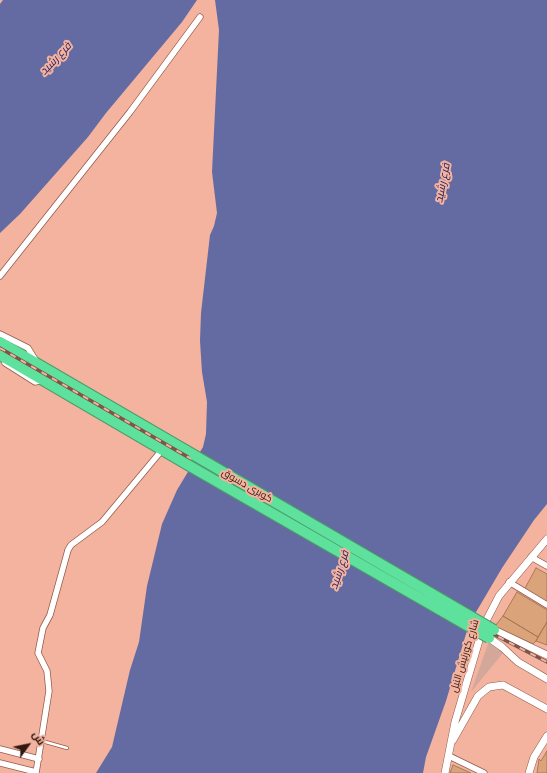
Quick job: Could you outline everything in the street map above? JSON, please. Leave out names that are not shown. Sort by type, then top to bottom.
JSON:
[{"type":"highway","name":"كوبرى دسوق","points":[[4,344],[194,454],[491,634]]},
{"type":"highway","name":"كوبرى دسوق","points":[[1,357],[188,465],[491,634]]},
{"type":"main road","name":"شارع كورنيش النيل","points":[[446,773],[455,722],[483,627],[493,606],[509,582],[547,539]]},
{"type":"main road","points":[[491,634],[547,655]]},
{"type":"main road","points":[[491,634],[518,662],[547,679]]},
{"type":"main road","points":[[450,744],[478,696],[489,687],[503,685],[547,709]]},
{"type":"main road","points":[[529,773],[534,757],[547,736]]},
{"type":"street","points":[[0,276],[130,112],[200,17]]},
{"type":"street","points":[[0,334],[28,348],[36,363]]},
{"type":"street","points":[[0,762],[36,773],[42,741],[49,683],[47,671],[38,653],[43,628],[50,615],[68,550],[71,545],[102,522],[162,450]]},
{"type":"street","points":[[531,557],[547,566]]},
{"type":"street","points":[[509,582],[547,605]]},
{"type":"street","points":[[0,749],[39,759]]},
{"type":"street","points":[[449,756],[484,773]]},
{"type":"lane","points":[[42,741],[67,748]]},
{"type":"shaded area","points":[[489,641],[503,653],[471,692]]},
{"type":"water","name":"فرع رشيد","points":[[3,0],[197,0],[182,22],[106,113],[88,137],[20,214],[0,233],[0,4]]},
{"type":"water","name":"فرع رشيد","points":[[215,0],[547,0],[547,504],[534,520],[502,568],[469,624],[446,701],[426,757],[423,773],[96,773],[112,747],[130,670],[139,642],[147,586],[162,524],[177,490],[203,447],[206,434],[207,402],[202,372],[200,341],[201,313],[210,235],[217,213],[212,172],[219,30]]},
{"type":"building","points":[[536,568],[547,574],[547,603],[524,590]]},
{"type":"building","points":[[517,592],[547,610],[547,622],[538,637],[503,616]]},
{"type":"building","points":[[503,616],[538,637],[536,641],[533,644],[495,626]]},
{"type":"building","points":[[547,622],[547,645],[536,641]]},
{"type":"building","points":[[547,751],[547,773],[537,773],[539,759],[541,761]]},
{"type":"building","points":[[453,765],[471,773],[450,773]]},
{"type":"railway","points":[[0,348],[495,635],[547,662]]}]
